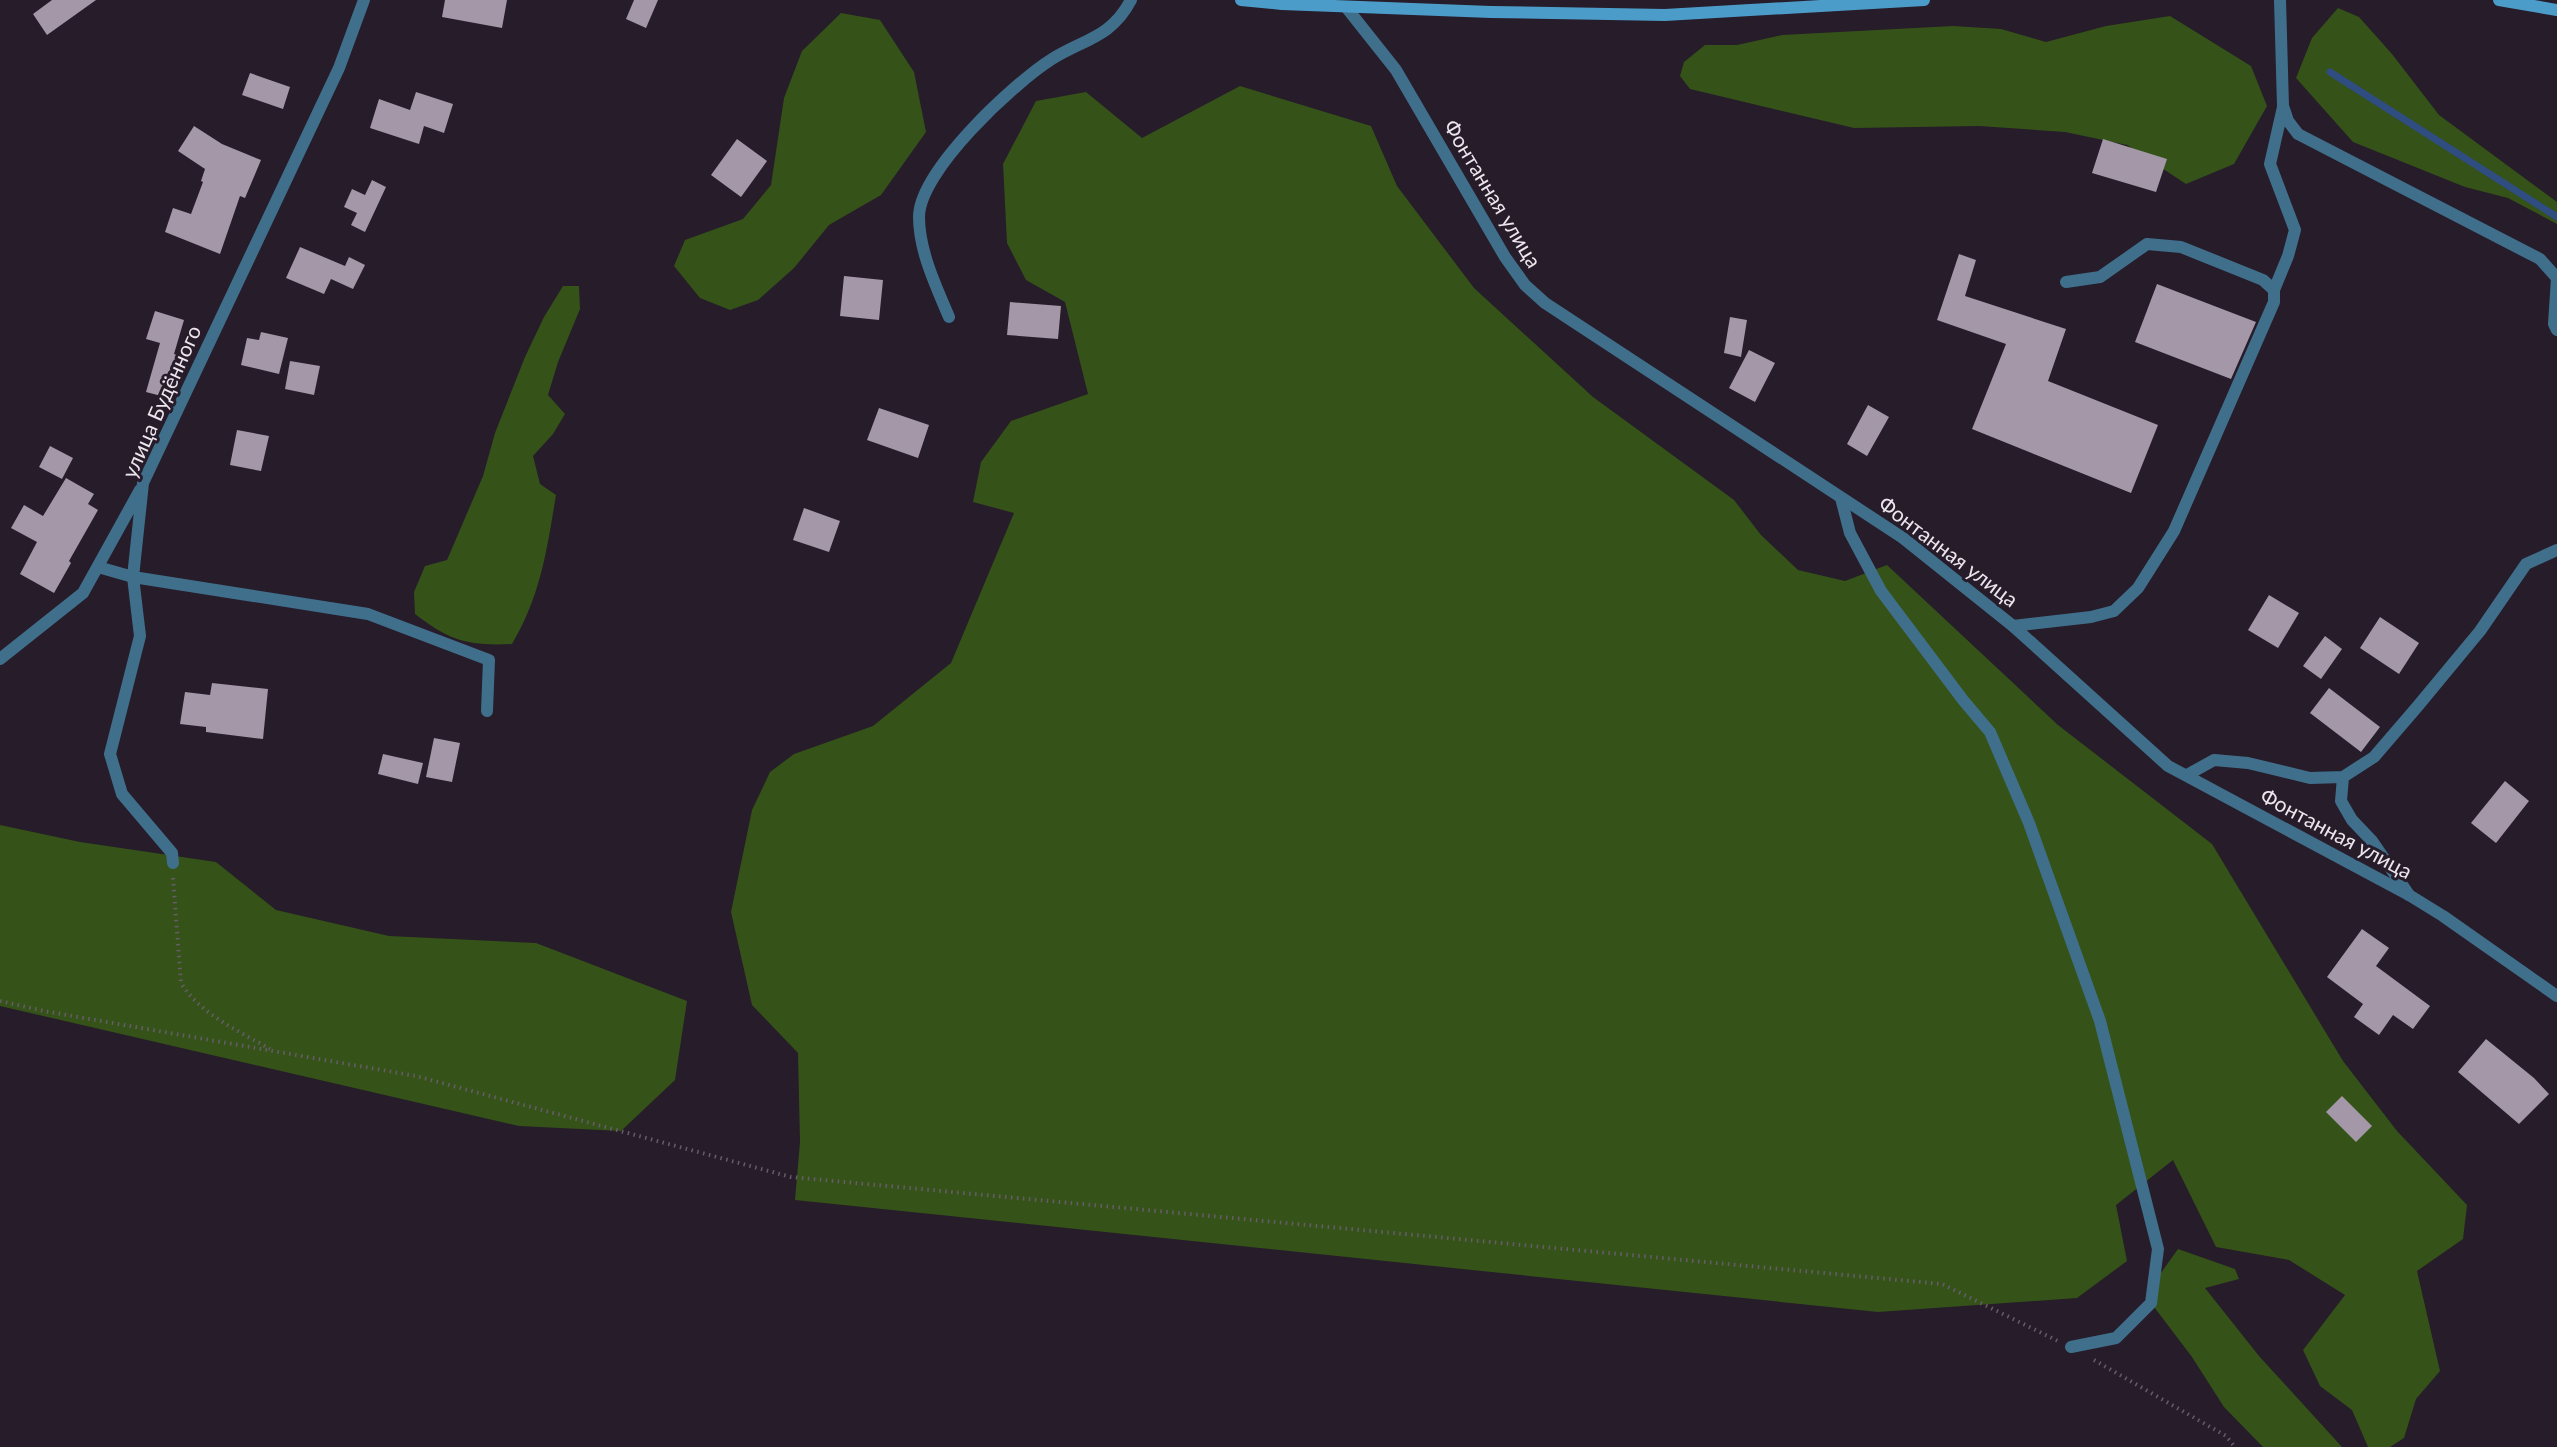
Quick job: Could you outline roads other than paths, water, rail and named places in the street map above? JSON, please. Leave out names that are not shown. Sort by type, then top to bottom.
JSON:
[{"type":"street","name":"улица Будённого","points":[[173,863],[172,853],[122,794],[110,753],[140,636],[132,577],[143,483],[339,68],[364,0]]},
{"type":"street","points":[[949,317],[922,242],[918,216],[923,193],[934,174],[962,140],[1012,91],[1052,59],[1102,34],[1131,0]]},
{"type":"street","points":[[1242,0],[1665,15],[1924,0]]},
{"type":"street","points":[[2013,626],[2091,617],[2114,611],[2138,588],[2174,531],[2274,302],[2274,290],[2288,256],[2295,230],[2270,164],[2283,106],[2280,0]]},
{"type":"street","points":[[2499,0],[2557,10]]},
{"type":"street","name":"Фонтанная улица","points":[[1344,4],[1396,70],[1505,257],[1525,285],[1545,303],[1904,538],[2013,626],[2168,766],[2409,895],[2443,916],[2557,996]]},
{"type":"street","points":[[2283,106],[2288,122],[2298,134],[2540,259],[2557,278],[2554,324],[2557,330]]},
{"type":"street","points":[[2066,282],[2100,277],[2147,244],[2181,247],[2262,280],[2274,290]]},
{"type":"street","points":[[0,659],[83,593],[143,483]]},
{"type":"street","points":[[1841,498],[1850,533],[1881,591],[1990,732],[2029,823],[2100,1021],[2158,1249],[2151,1303],[2116,1338],[2070,1347]]},
{"type":"street","points":[[2187,775],[2214,760],[2248,763],[2310,777],[2343,777],[2374,757],[2417,707],[2480,631],[2526,564],[2557,550]]},
{"type":"street","points":[[98,567],[132,577],[368,614],[489,660],[487,711]]},
{"type":"street","points":[[2343,777],[2341,801],[2352,820],[2372,841],[2409,895]]},
{"type":"waterway","points":[[2330,72],[2557,217]]}]
